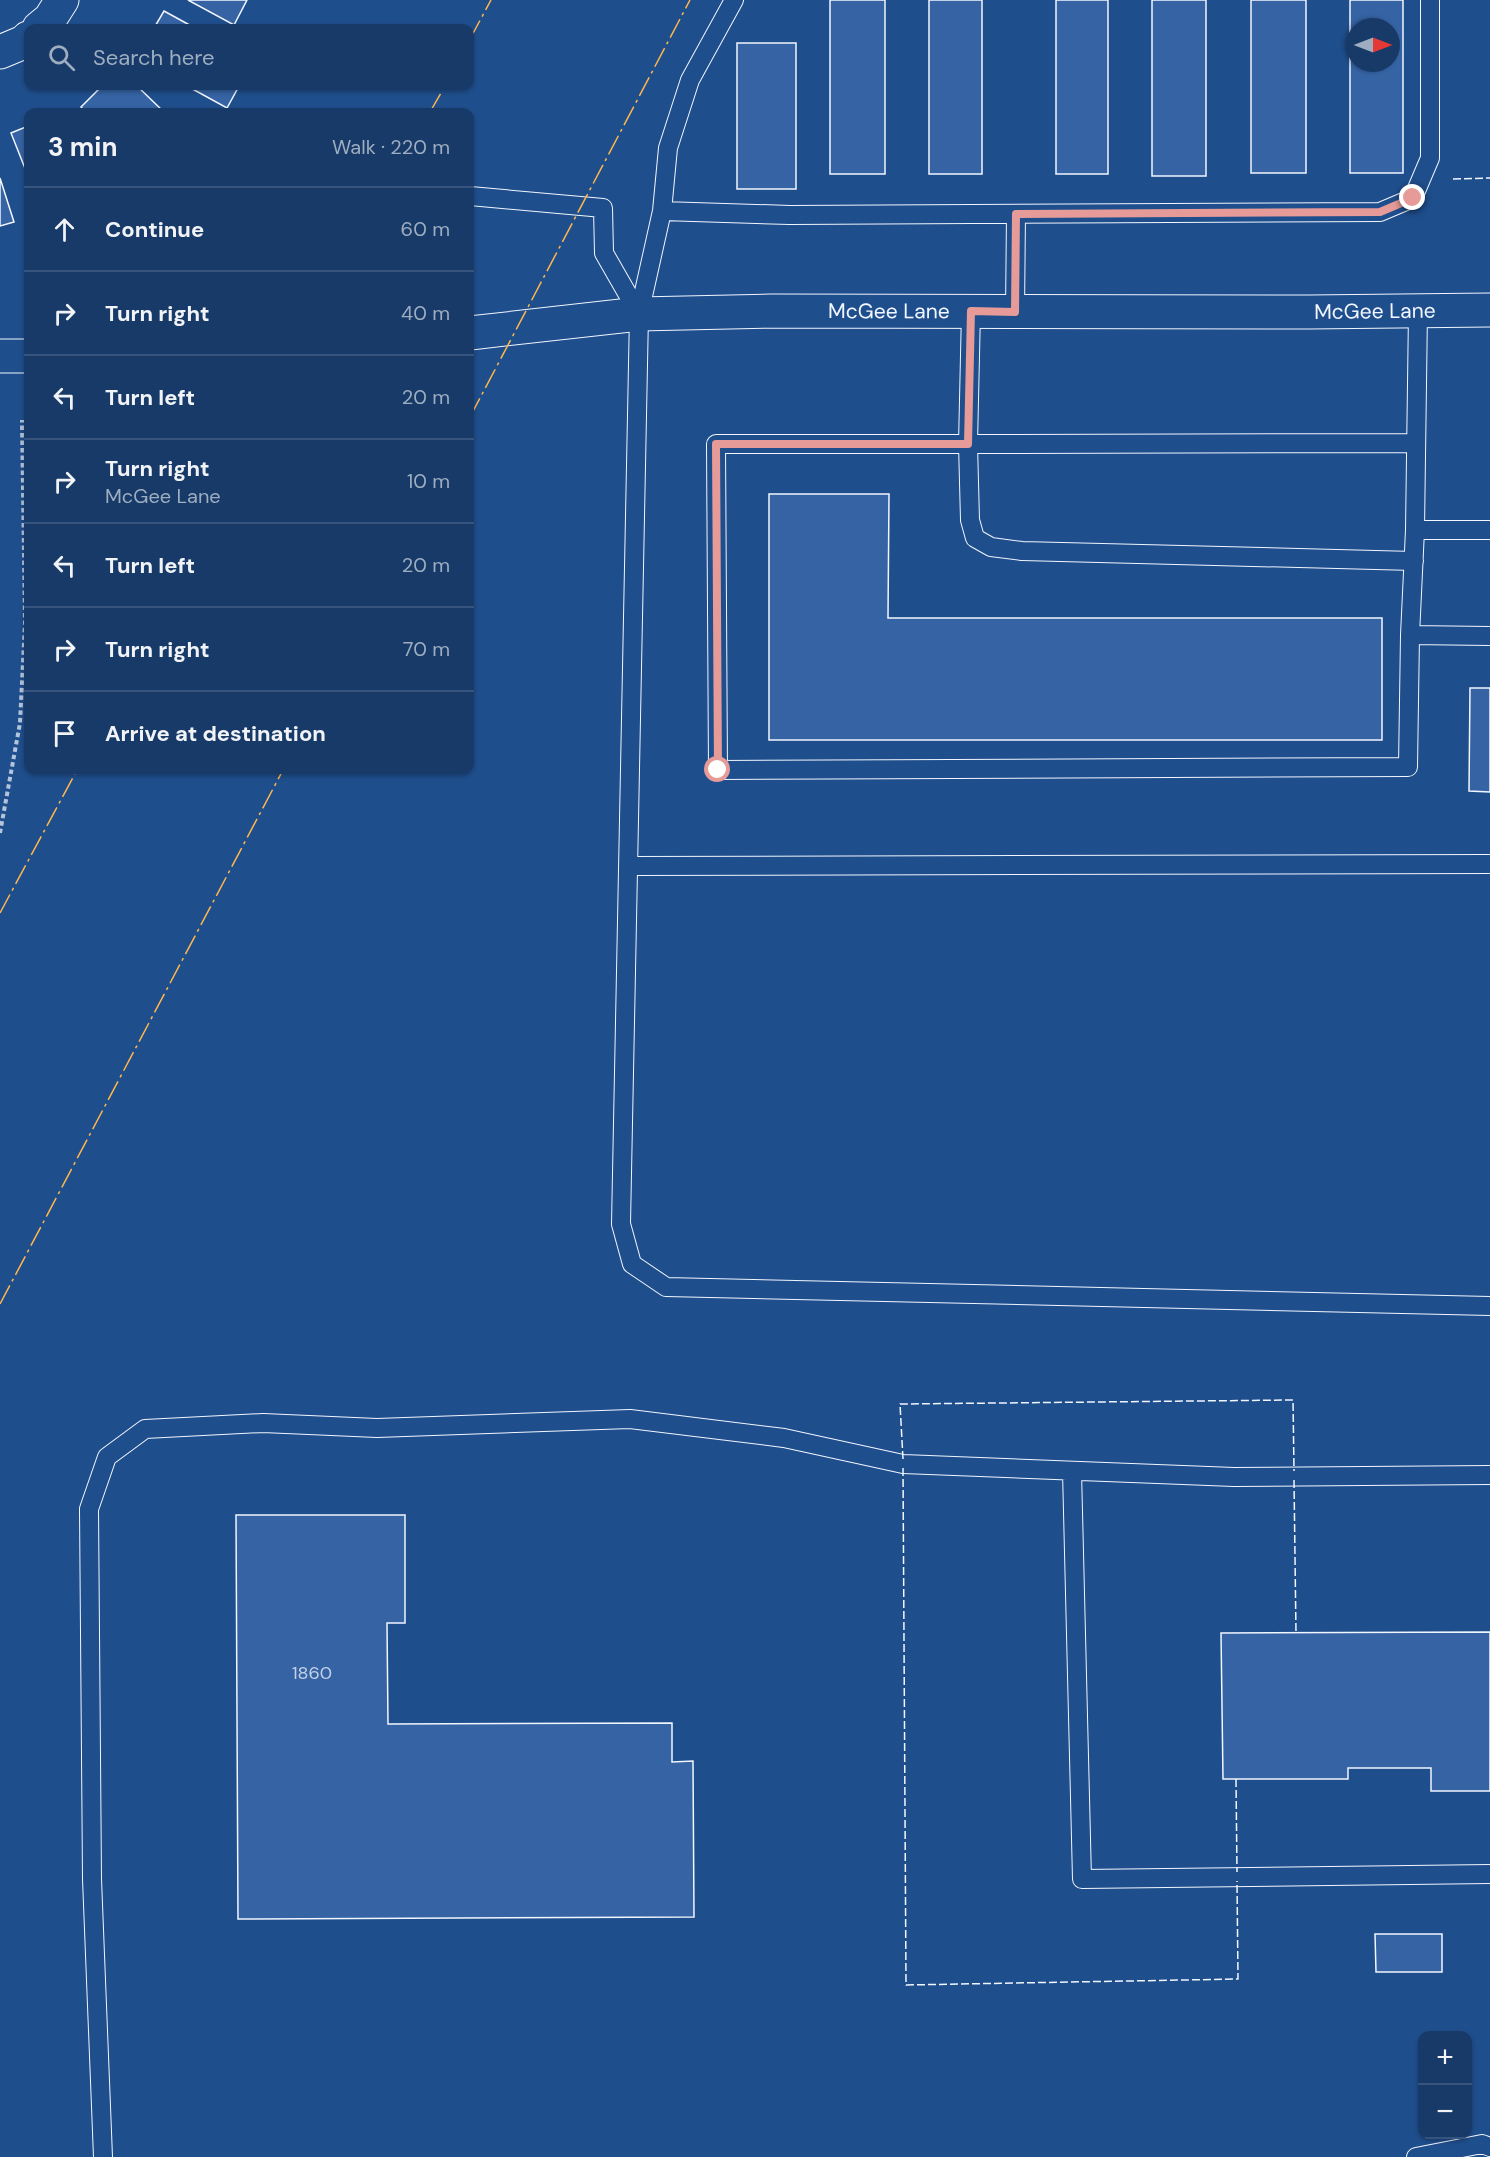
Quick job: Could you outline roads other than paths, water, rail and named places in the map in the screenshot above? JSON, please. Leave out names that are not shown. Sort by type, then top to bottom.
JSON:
[{"type":"street","points":[[44,24],[50,19],[62,0]]},
{"type":"street","points":[[0,52],[24,42]]},
{"type":"street","name":"McGee Lane","points":[[474,333],[639,314],[1490,310]]},
{"type":"street","points":[[0,356],[24,356]]},
{"type":"lane","points":[[734,0],[690,80],[668,148],[662,211],[639,314],[621,1224],[632,1264],[666,1287],[1490,1306]]},
{"type":"lane","points":[[662,211],[789,215],[1380,212],[1413,198],[1430,158],[1430,0]]},
{"type":"lane","points":[[474,196],[603,208],[604,253],[639,314]]},
{"type":"lane","points":[[1015,312],[1016,214]]},
{"type":"lane","points":[[971,311],[968,444],[970,520],[975,538],[991,547],[1022,551],[1414,561]]},
{"type":"lane","points":[[1416,443],[716,444],[718,770],[1408,767],[1410,635],[1415,530],[1418,311]]},
{"type":"lane","points":[[1415,530],[1490,530]]},
{"type":"lane","points":[[1410,635],[1490,636]]},
{"type":"lane","points":[[628,866],[1490,864]]},
{"type":"lane","points":[[103,2157],[92,1879],[89,1509],[107,1457],[145,1430],[262,1423],[377,1428],[630,1419],[784,1438],[903,1464],[1234,1477],[1490,1475]]},
{"type":"lane","points":[[1072,1471],[1082,1879],[1490,1874]]},
{"type":"lane","points":[[1416,2157],[1482,2144],[1490,2147]]}]
